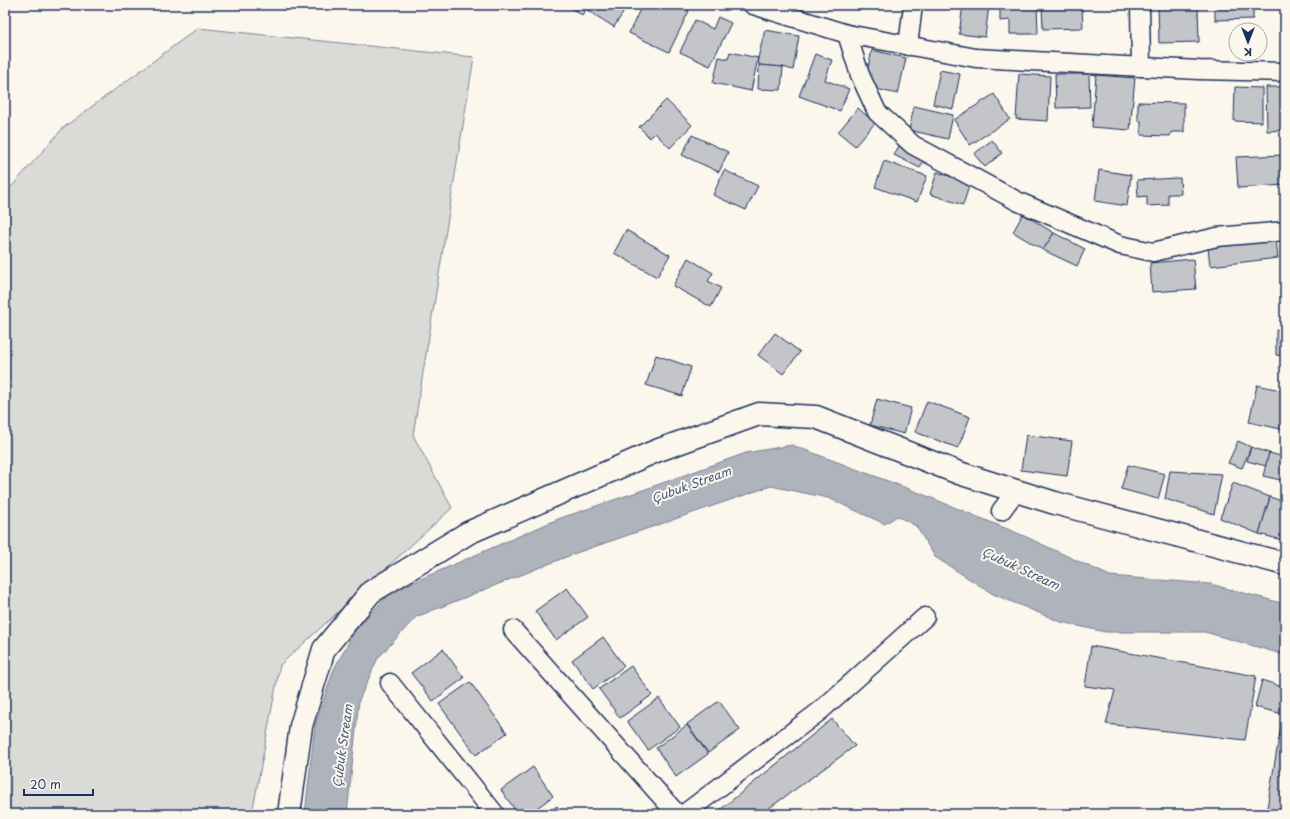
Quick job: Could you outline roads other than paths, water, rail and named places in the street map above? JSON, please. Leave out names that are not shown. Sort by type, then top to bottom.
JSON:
[{"type":"street","points":[[753,5],[847,34],[976,58],[1199,70],[1285,72]]},
{"type":"street","points":[[908,46],[913,5]]},
{"type":"street","points":[[1140,5],[1141,67]]},
{"type":"street","points":[[847,34],[860,75],[877,112],[912,145],[1019,202],[1120,245],[1153,252],[1217,237],[1285,231]]},
{"type":"street","points":[[289,814],[301,726],[324,649],[371,592],[468,533],[656,451],[759,414],[816,417],[959,473],[1016,491],[1055,503],[1285,564]]},
{"type":"street","points":[[1001,511],[1016,491]]},
{"type":"street","points":[[684,814],[820,711],[925,617]]},
{"type":"street","points":[[514,630],[677,814]]},
{"type":"street","points":[[390,683],[495,814]]},
{"type":"water","name":"Çubuk Stream","points":[[792,445],[917,492],[1022,535],[1110,576],[1210,584],[1285,604],[1285,655],[1205,632],[1105,632],[1061,622],[993,594],[935,557],[916,526],[897,516],[885,524],[828,498],[771,486],[576,553],[416,617],[378,658],[359,700],[347,814],[305,814],[315,725],[334,669],[356,629],[391,592],[558,519],[746,453]]}]
